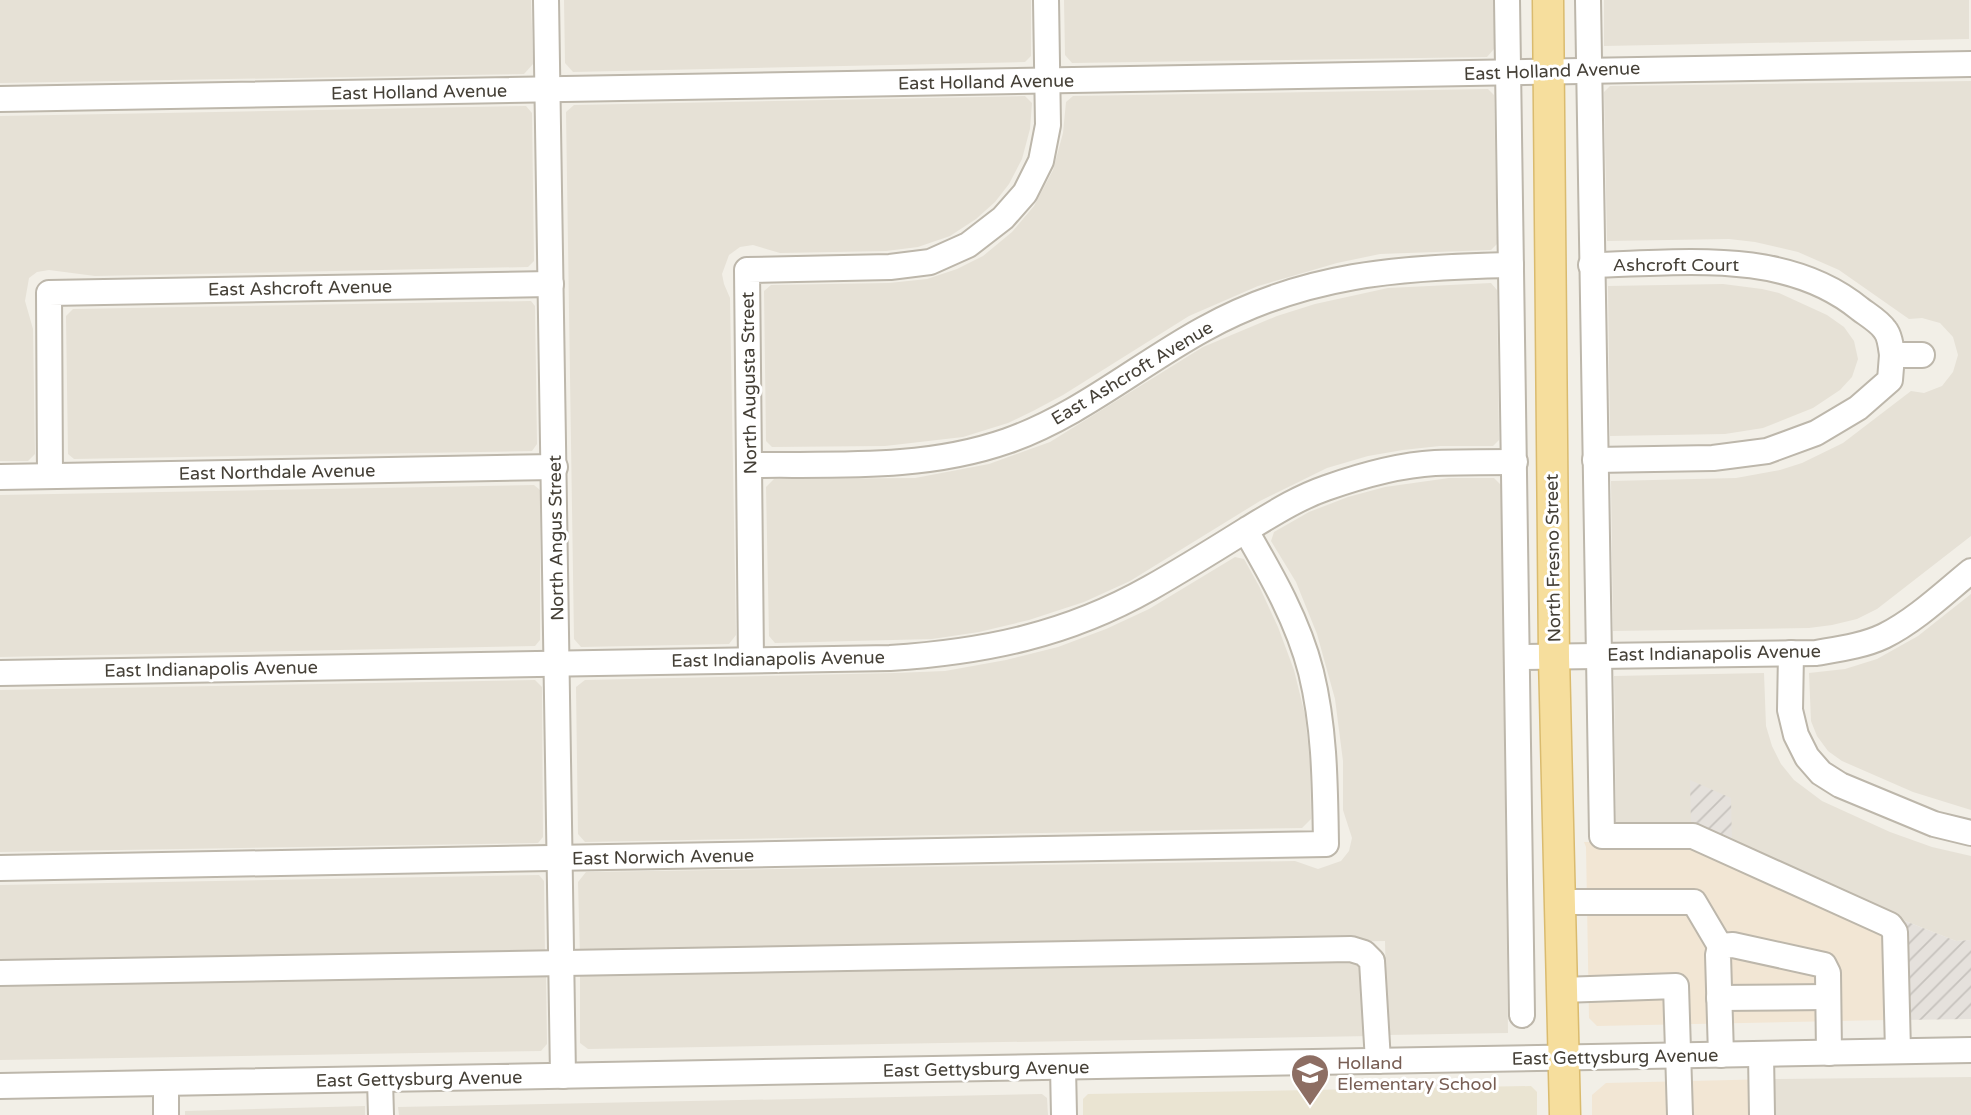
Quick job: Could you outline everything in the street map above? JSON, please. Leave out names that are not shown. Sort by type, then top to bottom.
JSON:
[{"type":"main road","name":"North Fresno Street","points":[[1548,0],[1554,657],[1565,1115]]},
{"type":"street","name":"North Angus Street","points":[[546,0],[564,1076]]},
{"type":"street","name":"North Augusta Street","points":[[751,660],[747,270],[890,267],[930,262],[968,245],[1003,218],[1025,193],[1041,161],[1048,125],[1046,0]]},
{"type":"street","name":"North Fresno Street","points":[[1507,0],[1522,1015]]},
{"type":"street","points":[[1588,0],[1602,836],[1693,835],[1890,925],[1895,932],[1898,1051]]},
{"type":"street","name":"East Holland Avenue","points":[[0,99],[1971,64]]},
{"type":"street","name":"Ashcroft Court","points":[[1591,265],[1713,263],[1762,267],[1812,279],[1852,302],[1886,330],[1892,355]]},
{"type":"street","name":"East Ashcroft Avenue","points":[[750,464],[886,463],[928,460],[970,452],[1047,424],[1205,328],[1271,299],[1316,284],[1373,273],[1428,267],[1511,265]]},
{"type":"street","name":"East Ashcroft Avenue","points":[[50,476],[49,293],[551,284]]},
{"type":"street","points":[[1595,460],[1713,458],[1767,451],[1816,432],[1858,408],[1889,380],[1892,355],[1922,355]]},
{"type":"street","name":"East Indianapolis Avenue","points":[[0,673],[751,660],[942,654],[993,647],[1047,634],[1100,615],[1149,589],[1280,509],[1323,489],[1374,473],[1432,463],[1514,462]]},
{"type":"street","name":"East Northdale Avenue","points":[[0,477],[555,467]]},
{"type":"street","name":"East Norwich Avenue","points":[[0,868],[1326,844],[1321,727],[1311,671],[1279,588],[1246,530]]},
{"type":"street","name":"East Indianapolis Avenue","points":[[1517,657],[1816,653],[1850,647],[1884,636],[1914,617],[1971,571]]},
{"type":"street","points":[[1791,653],[1790,710],[1796,735],[1807,757],[1821,773],[1840,785],[1922,819],[1971,833]]},
{"type":"street","points":[[1559,902],[1694,902],[1720,946],[1721,1055]]},
{"type":"street","points":[[1720,946],[1733,945],[1824,965],[1828,973],[1829,1053]]},
{"type":"street","points":[[0,973],[1351,949],[1364,953],[1372,961],[1378,1061]]},
{"type":"street","points":[[1562,990],[1676,986],[1680,1115]]},
{"type":"street","points":[[1719,998],[1828,997]]},
{"type":"street","name":"East Gettysburg Avenue","points":[[0,1086],[1971,1050]]},
{"type":"street","points":[[1760,1054],[1762,1115]]},
{"type":"street","points":[[1063,1068],[1064,1115]]},
{"type":"street","points":[[380,1080],[381,1115]]},
{"type":"street","points":[[166,1084],[166,1115]]},
{"type":"shaded area","points":[[0,0],[531,0],[533,64],[524,74],[0,83]]},
{"type":"shaded area","points":[[564,0],[1031,0],[1031,56],[1025,62],[573,72],[565,63]]},
{"type":"shaded area","points":[[1064,0],[1494,0],[1494,49],[1487,57],[1072,63],[1065,55]]},
{"type":"shaded area","points":[[1604,0],[1969,0],[1969,39],[1604,46]]},
{"type":"shaded area","points":[[1971,81],[1971,536],[1877,609],[1857,619],[1809,628],[1613,631],[1611,481],[1736,478],[1802,463],[1843,443],[1911,391],[1924,393],[1942,386],[1953,372],[1958,355],[1953,337],[1940,323],[1922,318],[1909,319],[1839,270],[1798,252],[1729,239],[1607,241],[1604,92],[1610,86]]},
{"type":"shaded area","points":[[1488,89],[1494,95],[1497,244],[1491,250],[1380,254],[1337,263],[1258,286],[1189,316],[1033,411],[1008,423],[963,437],[885,446],[772,447],[766,441],[764,291],[771,285],[889,283],[927,279],[957,269],[983,256],[1012,232],[1034,206],[1053,170],[1063,133],[1066,102],[1073,96]]},
{"type":"shaded area","points":[[1025,96],[1032,103],[1030,129],[1022,159],[1009,184],[995,202],[976,219],[950,236],[918,247],[886,251],[780,253],[753,245],[740,247],[729,255],[722,274],[730,298],[736,635],[729,644],[581,647],[574,639],[566,112],[574,105]]},
{"type":"shaded area","points":[[526,106],[532,113],[534,261],[528,267],[95,276],[49,270],[37,272],[29,278],[25,301],[33,329],[35,454],[28,461],[0,461],[0,116]]},
{"type":"shaded area","points":[[1491,283],[1497,290],[1499,440],[1493,446],[1440,446],[1403,450],[1368,456],[1327,468],[1260,501],[1130,581],[1084,602],[1029,620],[979,632],[932,639],[775,643],[769,636],[766,487],[774,479],[915,478],[989,464],[1050,442],[1203,347],[1277,316],[1315,304],[1388,288]]},
{"type":"shaded area","points":[[1723,284],[1779,293],[1827,315],[1844,327],[1854,341],[1858,359],[1852,377],[1840,390],[1813,408],[1763,428],[1725,434],[1610,436],[1608,286]]},
{"type":"shaded area","points":[[531,301],[535,306],[537,444],[532,451],[74,459],[68,454],[66,316],[73,309]]},
{"type":"shaded area","points":[[1449,478],[1494,478],[1501,485],[1508,1033],[1387,1035],[1385,941],[580,956],[578,882],[586,872],[1295,861],[1318,869],[1341,861],[1349,851],[1352,838],[1343,810],[1343,761],[1335,699],[1317,634],[1296,582],[1271,541],[1274,532],[1309,512],[1348,497],[1385,487]]},
{"type":"shaded area","points":[[534,485],[540,490],[540,640],[535,646],[0,657],[0,495]]},
{"type":"shaded area","points":[[1235,557],[1244,559],[1259,586],[1294,670],[1305,715],[1310,763],[1311,819],[1302,828],[585,842],[578,834],[576,687],[585,680],[945,671],[1006,660],[1058,647],[1106,629],[1149,609]]},
{"type":"shaded area","points":[[1971,594],[1971,810],[1913,792],[1842,761],[1828,751],[1817,736],[1811,721],[1809,673],[1845,669],[1877,659],[1918,636]]},
{"type":"shaded area","points":[[1764,673],[1766,726],[1781,764],[1794,780],[1822,801],[1890,832],[1932,847],[1971,856],[1971,940],[1956,941],[1900,919],[1732,844],[1691,781],[1691,825],[1616,827],[1614,676]]},
{"type":"shaded area","points":[[535,680],[542,687],[543,837],[538,843],[0,852],[0,690]]},
{"type":"shaded area","points":[[1690,780],[1731,798],[1732,844],[1691,825]]},
{"type":"shaded area","points":[[1688,840],[1885,928],[1887,1020],[1597,1026],[1589,1018],[1584,842]]},
{"type":"shaded area","points":[[539,875],[544,881],[545,956],[0,965],[0,885]]},
{"type":"shaded area","points":[[1900,919],[1956,941],[1971,940],[1971,1019],[1902,1020]]},
{"type":"shaded area","points":[[1354,957],[1364,963],[1371,1036],[588,1049],[580,1043],[580,971]]},
{"type":"shaded area","points":[[546,972],[547,1044],[541,1051],[0,1060],[0,982]]},
{"type":"shaded area","points":[[1971,1077],[1971,1115],[1774,1115],[1773,1079]]},
{"type":"shaded area","points":[[1773,1079],[1774,1115],[1592,1115],[1592,1095],[1606,1083]]},
{"type":"shaded area","name":"Holland Elementary School","points":[[1531,1086],[1537,1092],[1537,1115],[1083,1115],[1083,1099],[1088,1094]]},
{"type":"shaded area","points":[[1042,1094],[1047,1098],[1048,1115],[399,1115],[398,1107]]},
{"type":"shaded area","points":[[365,1106],[365,1115],[185,1115],[185,1111]]},
{"type":"place","name":"Holland Elementary School","points":[[1310,1107]]}]
